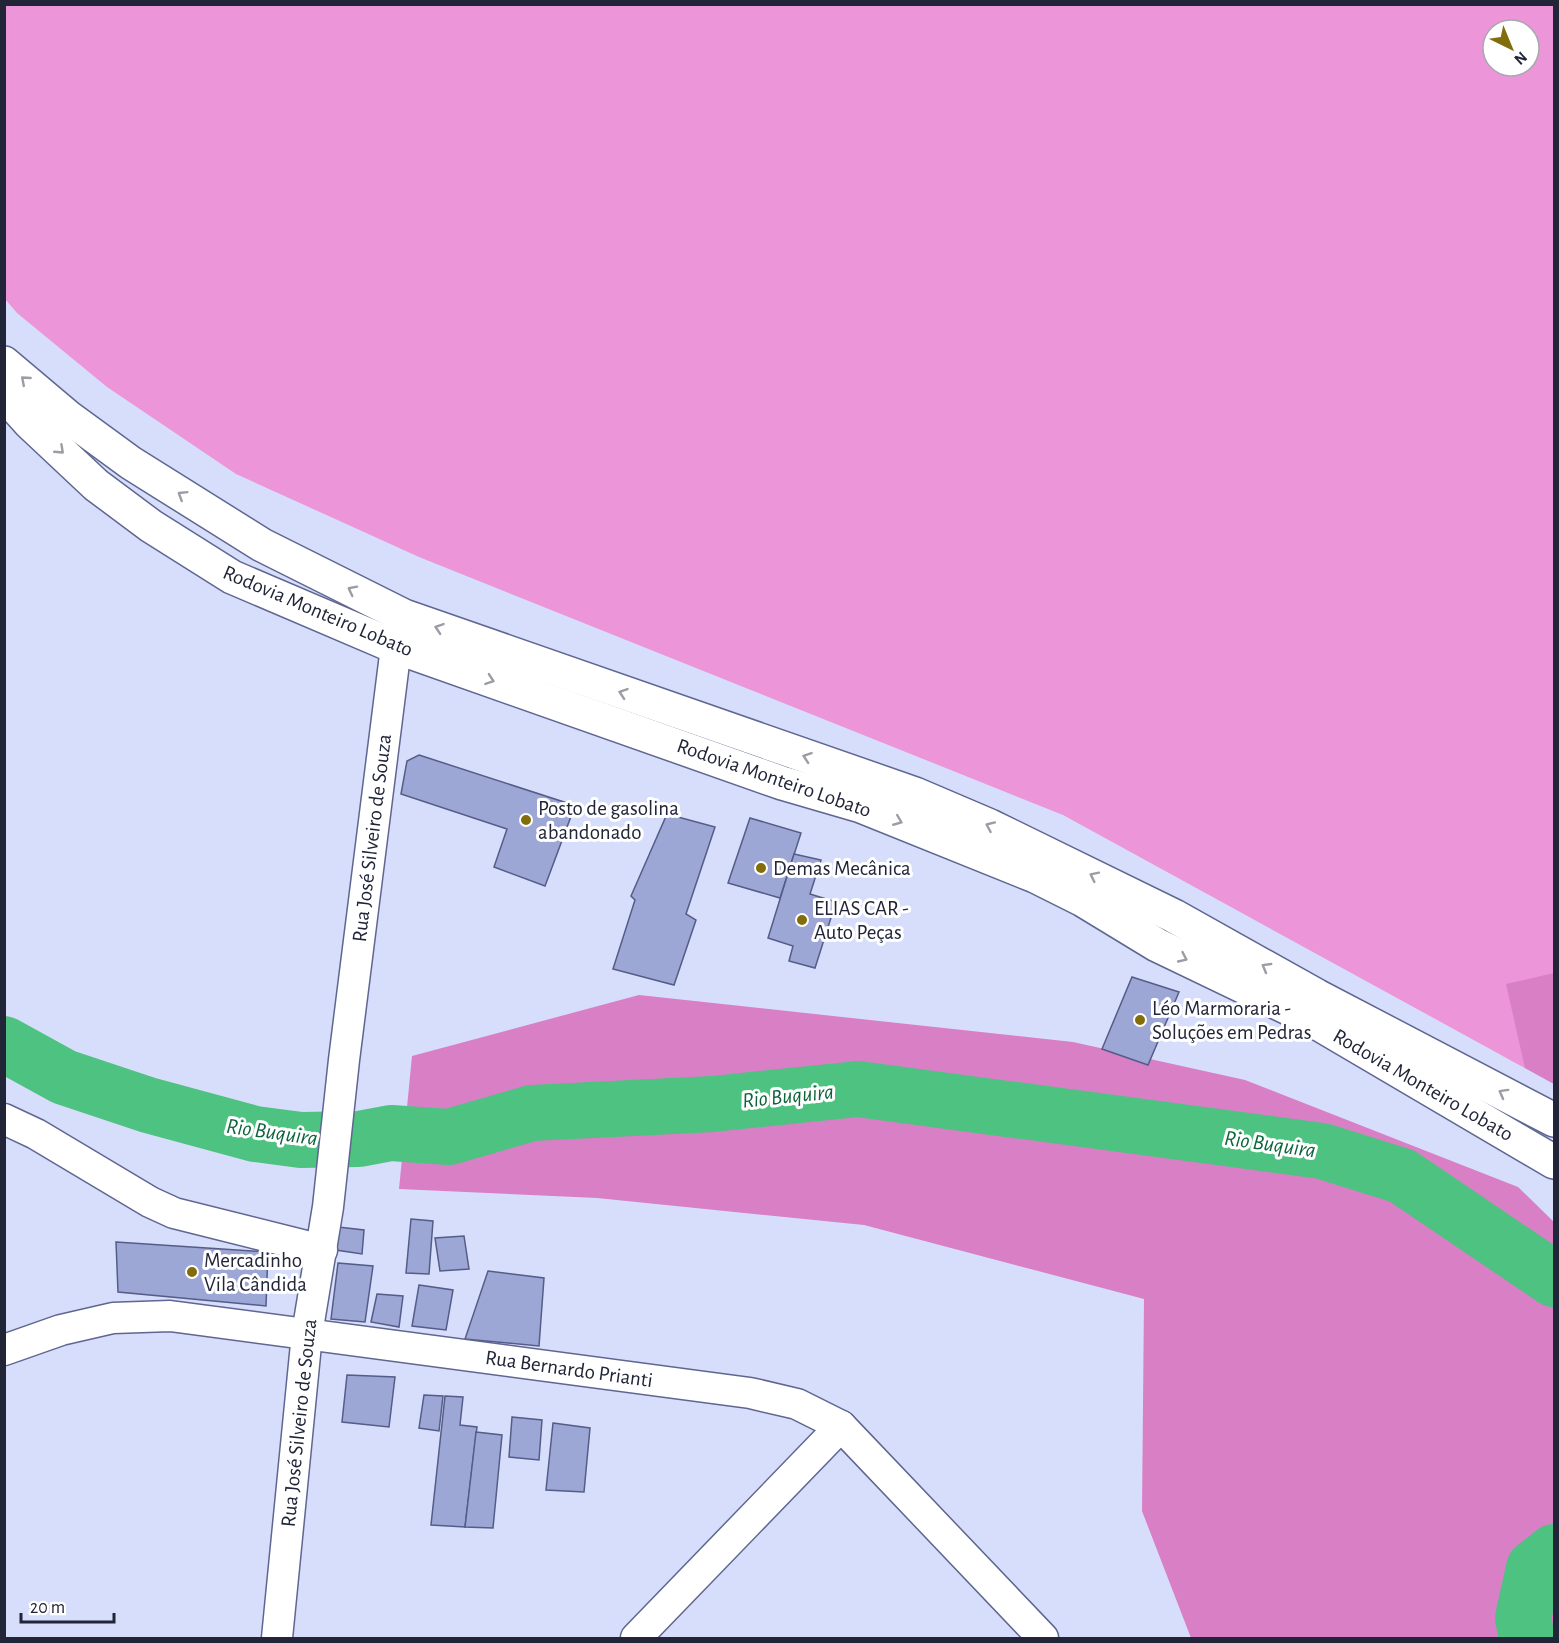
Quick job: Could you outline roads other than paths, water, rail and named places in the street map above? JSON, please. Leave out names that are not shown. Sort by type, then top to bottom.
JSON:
[{"type":"main road","name":"Rodovia Monteiro Lobato","points":[[4,363],[68,417],[131,463],[400,632],[782,783],[861,806],[1035,876],[1083,900],[1179,957],[1309,1018],[1554,1162]]},
{"type":"main road","name":"Rodovia Monteiro Lobato","points":[[4,394],[30,423],[96,485],[151,526],[232,577],[915,794],[990,826],[1174,916],[1317,996],[1549,1115]]},
{"type":"main road","points":[[1514,1139],[1554,1151]]},
{"type":"street","name":"Rua José Silveiro de Souza","points":[[276,1638],[307,1334],[328,1207],[344,1060],[400,632]]},
{"type":"street","points":[[4,1119],[36,1134],[150,1202],[174,1213],[322,1250]]},
{"type":"street","name":"Rua Bernardo Prianti","points":[[4,1350],[61,1330],[113,1318],[170,1317],[750,1393],[797,1404],[840,1426],[1043,1638]]},
{"type":"street","points":[[636,1638],[840,1426]]},
{"type":"waterway","name":"Rio Buquira","points":[[4,1044],[64,1077],[148,1105],[255,1134],[301,1140],[359,1139],[391,1133],[449,1137],[532,1113],[713,1104],[858,1089],[1322,1151],[1402,1176],[1554,1279]]},
{"type":"waterway","name":"Rio Buquira","points":[[1527,1638],[1523,1618],[1534,1568],[1554,1552]]},
{"type":"place","name":"Posto de gasolina abandonado","points":[[526,820]]},
{"type":"place","name":"Demas Mecânica","points":[[761,868]]},
{"type":"place","name":"ELIAS CAR - Auto Peças","points":[[802,920]]},
{"type":"place","name":"Léo Marmoraria - Soluções em Pedras","points":[[1140,1020]]},
{"type":"place","name":"Mercadinho Vila Cândida","points":[[192,1272]]}]
